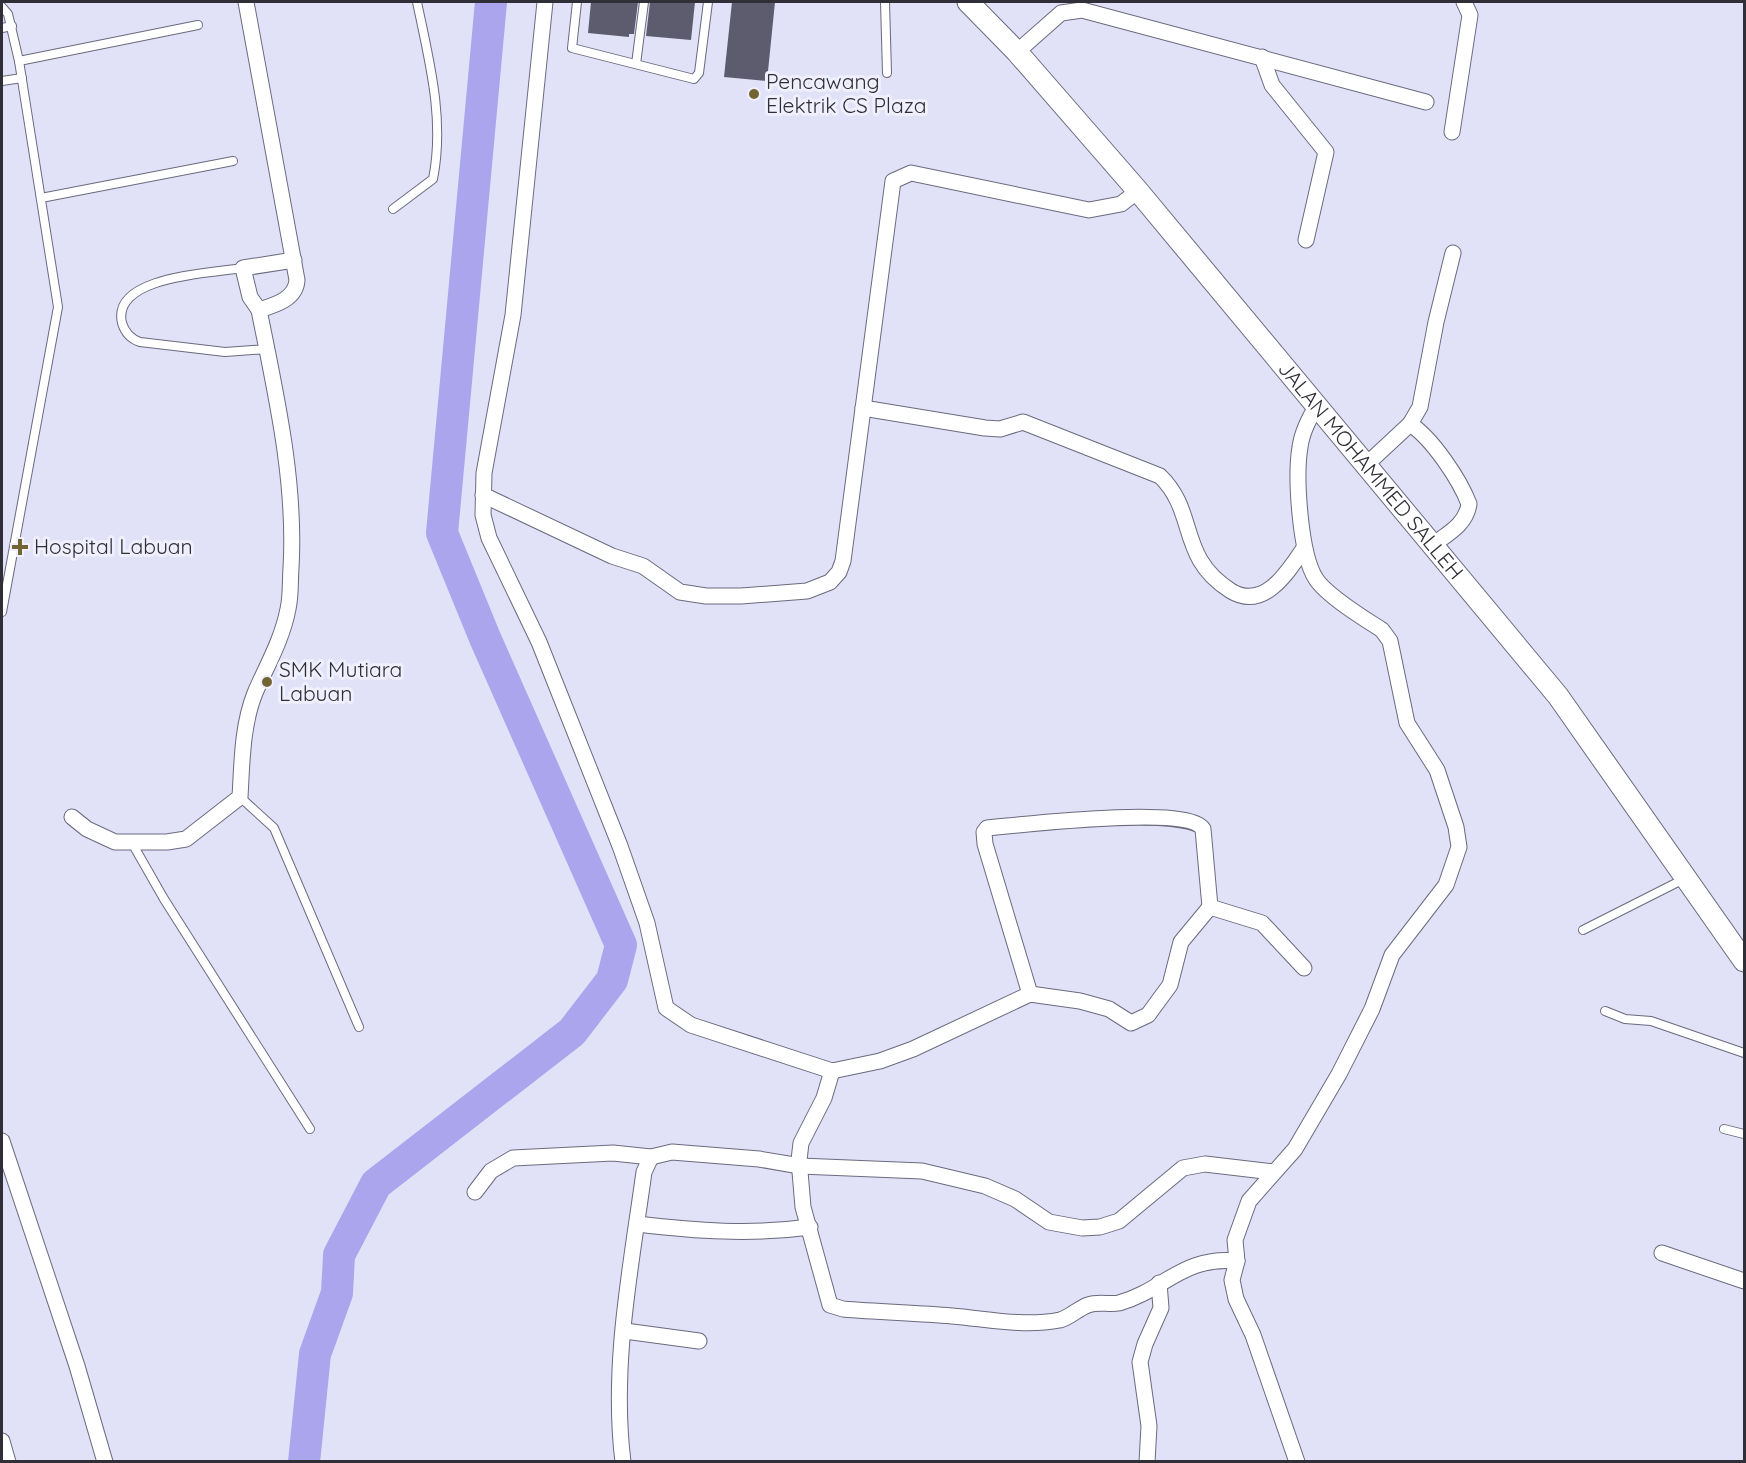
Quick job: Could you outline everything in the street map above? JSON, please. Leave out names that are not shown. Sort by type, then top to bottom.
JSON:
[{"type":"main road","name":"JALAN MOHAMMED SALLEH","points":[[968,2],[1017,52],[1138,191],[1558,696],[1744,961]]},
{"type":"street","points":[[246,2],[297,280],[294,291],[273,306],[260,310]]},
{"type":"street","points":[[545,2],[513,315],[484,473],[483,515],[489,538],[539,642],[620,846],[647,923],[666,1008],[691,1025],[832,1071],[880,1061],[913,1049],[1030,994],[1080,1000],[1109,1009],[1131,1023],[1148,1015],[1170,985],[1181,942],[1210,907],[1203,829],[1193,821],[1159,817],[1089,819],[987,828],[984,832],[985,844],[1030,994]]},
{"type":"street","points":[[1452,132],[1470,15],[1464,2]]},
{"type":"street","points":[[1017,52],[1061,13],[1082,10],[1426,102]]},
{"type":"street","points":[[1262,57],[1272,85],[1326,152],[1306,240]]},
{"type":"street","points":[[483,495],[612,556],[643,566],[680,592],[706,596],[741,596],[807,591],[830,582],[843,561],[892,181],[911,173],[1089,210],[1121,204],[1138,191]]},
{"type":"street","points":[[1367,464],[1410,424],[1420,407],[1436,322],[1453,253]]},
{"type":"street","points":[[72,817],[99,836],[115,842],[167,842],[186,839],[240,797],[244,743],[254,695],[280,643],[289,607],[293,532],[286,459],[260,310],[250,297],[243,268],[294,260]]},
{"type":"street","points":[[1297,1461],[1253,1335],[1236,1299],[1232,1280],[1237,1261],[1235,1240],[1249,1201],[1294,1149],[1339,1074],[1372,1009],[1392,955],[1446,885],[1460,847],[1456,827],[1437,770],[1407,723],[1399,696],[1390,641],[1382,630],[1317,581],[1304,548],[1298,471],[1300,449],[1304,430],[1317,405]]},
{"type":"street","points":[[863,408],[985,428],[1000,429],[1023,422],[1160,476],[1174,494],[1199,562],[1220,584],[1242,597],[1253,597],[1267,592],[1288,572],[1304,548]]},
{"type":"street","points":[[1410,424],[1434,448],[1470,504],[1466,518],[1431,546]]},
{"type":"street","points":[[1210,907],[1262,923],[1304,968]]},
{"type":"street","points":[[832,1071],[824,1098],[801,1143],[800,1166],[802,1207],[810,1227],[825,1293],[830,1305],[843,1309],[953,1316],[996,1322],[1036,1323],[1069,1317],[1077,1310],[1101,1301],[1117,1304],[1190,1267],[1216,1259],[1237,1261]]},
{"type":"street","points":[[2,1142],[74,1356],[105,1461]]},
{"type":"street","points":[[475,1192],[491,1171],[513,1158],[613,1153],[651,1157],[672,1152],[759,1159],[800,1166],[922,1171],[985,1186],[1015,1199],[1049,1222],[1082,1228],[1100,1227],[1119,1221],[1183,1168],[1205,1164],[1273,1172]]},
{"type":"street","points":[[623,1461],[620,1432],[630,1274],[644,1173],[651,1157]]},
{"type":"street","points":[[638,1224],[732,1233],[768,1233],[810,1227]]},
{"type":"street","points":[[1662,1253],[1744,1281]]},
{"type":"street","points":[[1147,1461],[1149,1426],[1140,1362],[1144,1344],[1161,1308],[1159,1283]]},
{"type":"street","points":[[625,1331],[699,1341]]},
{"type":"street","points":[[2,1441],[8,1461]]},
{"type":"lane","points":[[393,209],[433,179],[439,149],[431,73],[417,2]]},
{"type":"lane","points":[[577,2],[572,48],[694,79],[699,73],[708,2]]},
{"type":"lane","points":[[636,64],[644,2]]},
{"type":"lane","points":[[885,2],[887,73]]},
{"type":"lane","points":[[2,7],[8,14],[12,26],[19,61],[58,307],[2,612]]},
{"type":"lane","points":[[19,61],[198,25]]},
{"type":"lane","points":[[2,28],[12,26]]},
{"type":"lane","points":[[2,81],[22,78]]},
{"type":"lane","points":[[41,198],[233,161]]},
{"type":"lane","points":[[243,268],[148,284],[132,292],[124,301],[122,324],[133,340],[141,342],[225,352],[267,349]]},
{"type":"lane","points":[[240,797],[274,828],[359,1027]]},
{"type":"lane","points":[[132,843],[164,899],[310,1129]]},
{"type":"lane","points":[[1583,930],[1686,878]]},
{"type":"lane","points":[[1605,1011],[1625,1019],[1651,1022],[1744,1053]]},
{"type":"lane","points":[[1724,1129],[1744,1134]]},
{"type":"building","points":[[591,2],[638,2],[634,34],[629,34],[629,37],[588,33]]},
{"type":"building","points":[[650,2],[695,2],[691,40],[646,36]]},
{"type":"building","points":[[732,2],[775,2],[767,81],[724,77]]},
{"type":"waterway","points":[[304,1462],[315,1354],[337,1293],[339,1255],[376,1184],[572,1032],[612,980],[621,945],[485,638],[442,533],[491,2]]},
{"type":"place","name":"Pencawang Elektrik CS Plaza","points":[[754,94]]},
{"type":"place","name":"Hospital Labuan","points":[[20,547]]},
{"type":"place","name":"SMK Mutiara Labuan","points":[[267,682]]}]
